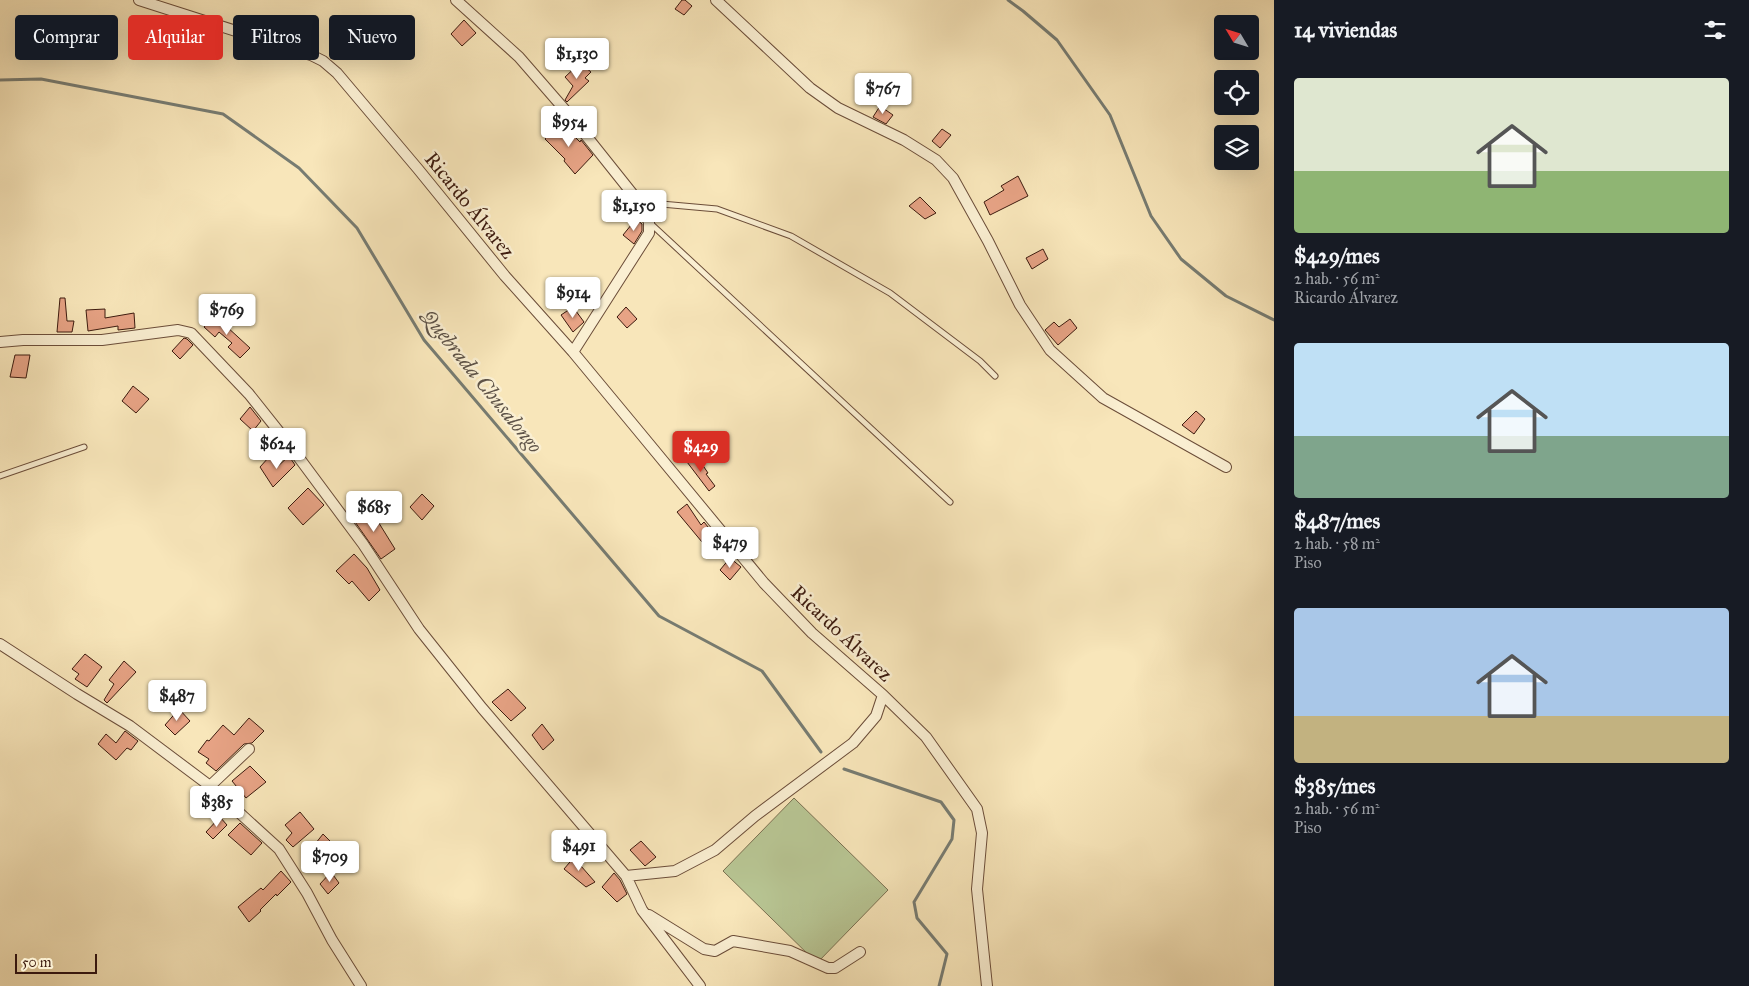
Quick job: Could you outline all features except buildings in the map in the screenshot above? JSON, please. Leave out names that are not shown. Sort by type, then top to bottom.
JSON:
[{"type":"street","name":"Ricardo Álvarez","points":[[138,0],[311,55],[323,61],[337,73],[418,168],[505,276],[573,352],[764,583],[812,633],[883,695],[926,737],[977,810],[982,833],[977,889],[987,986]]},
{"type":"street","points":[[456,0],[519,58],[572,118],[638,202],[649,222],[649,233],[573,352]]},
{"type":"street","points":[[716,0],[810,88],[838,108],[904,140],[936,160],[953,178],[988,241],[1020,305],[1050,350],[1103,398],[1226,467]]},
{"type":"street","points":[[0,342],[23,340],[102,340],[178,330],[191,333],[249,394],[288,443],[363,544],[419,629],[482,708],[626,876],[642,910],[700,986]]},
{"type":"street","points":[[0,644],[76,694],[130,726],[210,786],[278,849],[307,893],[332,940],[361,986]]},
{"type":"street","points":[[626,876],[675,871],[714,850],[755,816],[853,743],[876,716],[883,695]]},
{"type":"street","points":[[210,786],[249,749]]},
{"type":"street","points":[[642,910],[704,949],[715,951],[734,941],[790,951],[828,968],[834,968],[860,952]]},
{"type":"lane","points":[[638,202],[717,210],[791,236],[890,293],[980,361],[995,376]]},
{"type":"lane","points":[[649,222],[950,502]]},
{"type":"lane","points":[[0,476],[84,447]]},
{"type":"green space","points":[[794,798],[888,890],[817,963],[723,871]]},
{"type":"waterway","points":[[1008,0],[1057,40],[1110,115],[1151,216],[1181,259],[1226,296],[1274,320]]},
{"type":"waterway","name":"Quebrada Chusalongo","points":[[0,80],[41,79],[223,114],[299,168],[357,228],[424,340],[659,616],[762,671],[821,752]]},
{"type":"waterway","name":"Quebrada Chusalongo","points":[[844,769],[941,802],[954,820],[952,839],[914,902],[917,918],[947,954],[939,986]]}]
